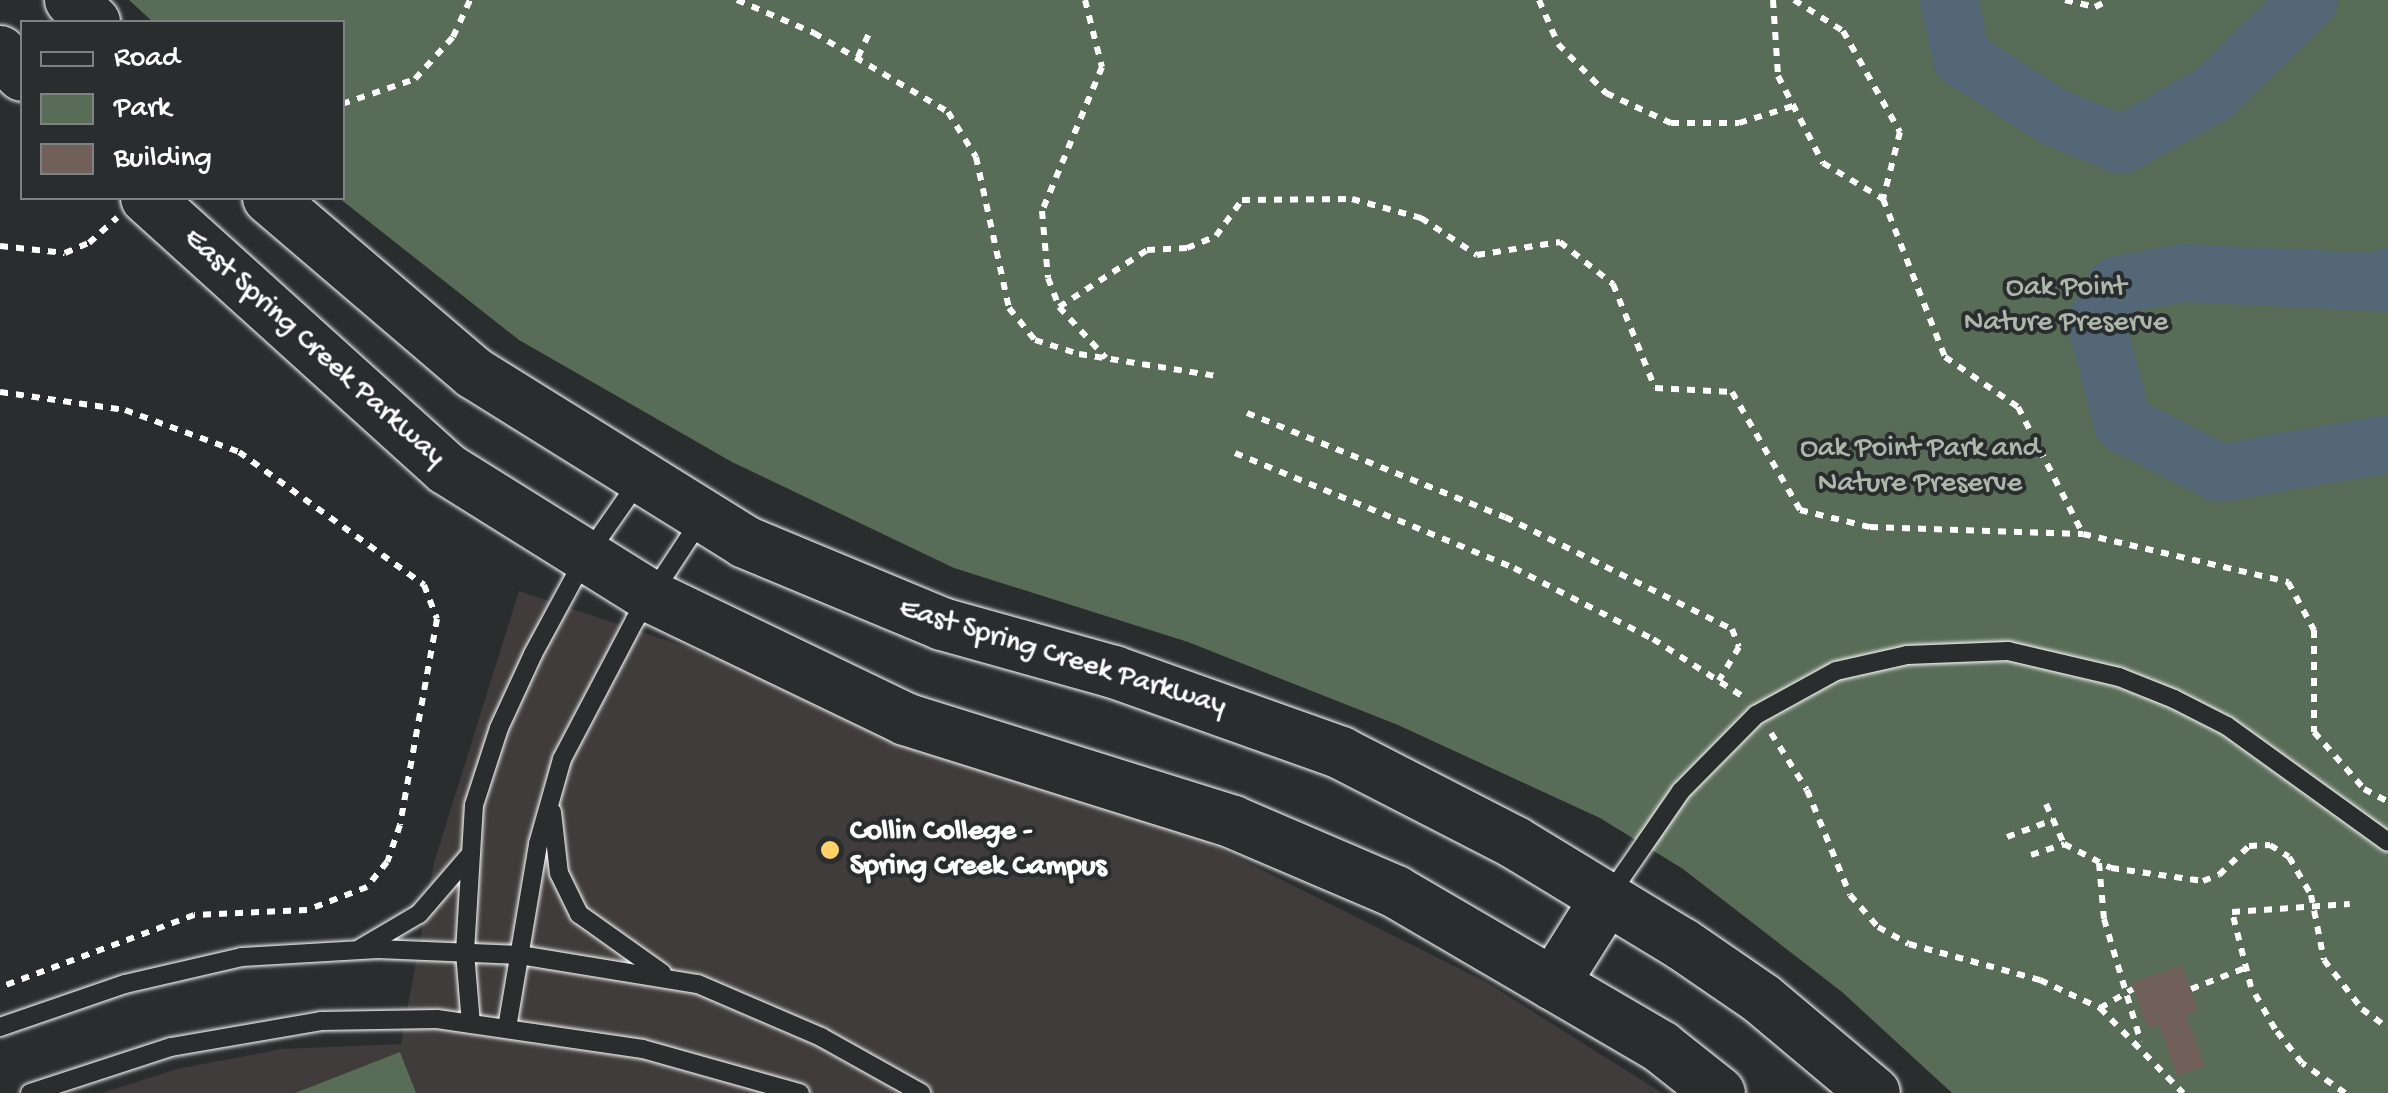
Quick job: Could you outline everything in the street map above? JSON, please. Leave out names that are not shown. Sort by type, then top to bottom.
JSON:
[{"type":"main road","points":[[71,0],[92,20]]},
{"type":"main road","points":[[0,52],[20,72]]},
{"type":"main road","name":"East Spring Creek Parkway","points":[[275,204],[474,373],[704,516],[857,594],[1114,672],[1341,753],[1606,898],[1762,1000],[1874,1093]]},
{"type":"main road","name":"East Spring Creek Parkway","points":[[128,211],[221,272],[447,469],[652,597],[905,719],[1233,822],[1372,881],[1661,1047],[1719,1093]]},
{"type":"main road","points":[[1553,984],[1606,898]]},
{"type":"lane","points":[[471,1024],[464,952],[474,805],[499,728],[585,558],[641,478]]},
{"type":"lane","points":[[507,1028],[550,802],[594,692],[704,516]]},
{"type":"lane","points":[[1606,898],[1681,791],[1756,715],[1836,671],[1907,655],[2008,651],[2119,677],[2174,698],[2227,726],[2388,842]]},
{"type":"lane","points":[[550,802],[559,873],[579,914],[674,980]]},
{"type":"lane","points":[[356,950],[419,914],[470,854]]},
{"type":"lane","points":[[0,1027],[125,984],[242,958],[356,950],[520,955],[674,980],[821,1037],[921,1093]]},
{"type":"lane","points":[[30,1093],[171,1047],[321,1021],[507,1028],[643,1050],[800,1093]]},
{"type":"path","points":[[345,103],[416,79],[453,38],[470,0]]},
{"type":"path","points":[[736,0],[858,57],[948,112],[964,132],[983,184],[1002,287],[1019,326],[1054,349],[1217,376]]},
{"type":"path","points":[[1086,0],[1102,67],[1042,211],[1048,278],[1060,307],[1106,359]]},
{"type":"path","points":[[1539,0],[1558,44],[1606,92],[1671,123],[1738,122],[1793,106]]},
{"type":"path","points":[[1774,0],[1778,76],[1823,163],[1884,199]]},
{"type":"path","points":[[1794,0],[1843,30],[1900,132],[1884,199],[1945,357],[2018,407],[2083,534]]},
{"type":"path","points":[[2065,0],[2095,8],[2109,0]]},
{"type":"path","points":[[858,57],[868,33]]},
{"type":"path","points":[[1060,307],[1147,250],[1188,248],[1216,236],[1242,200],[1352,200],[1421,218],[1477,255],[1560,242],[1613,284],[1655,388],[1732,392],[1800,510],[1870,527],[2083,534],[2288,582],[2314,630],[2314,732],[2364,788],[2388,802]]},
{"type":"path","points":[[0,246],[64,252],[128,211]]},
{"type":"path","points":[[0,392],[125,410],[239,452],[424,585],[437,619],[400,825],[387,862],[367,887],[307,910],[194,915],[0,987]]},
{"type":"path","points":[[1247,414],[1505,516],[1732,629],[1739,646],[1719,680]]},
{"type":"path","points":[[2046,804],[2064,844],[2099,863],[2203,881],[2219,875],[2249,846],[2270,845],[2302,874],[2324,960],[2362,1010],[2388,1028]]},
{"type":"path","points":[[2006,837],[2053,820]]},
{"type":"path","points":[[2031,855],[2064,844]]},
{"type":"path","points":[[2099,863],[2104,919],[2131,988],[2142,1044],[2183,1093]]},
{"type":"path","points":[[2345,1093],[2302,1062],[2275,1030],[2245,968],[2232,912],[2350,904]]},
{"type":"path","points":[[2191,990],[2245,968]]},
{"type":"path","points":[[2100,1008],[2131,988]]},
{"type":"shaded area","name":"Collin College - Spring Creek Campus","points":[[519,591],[686,647],[1196,837],[1486,982],[1662,1093],[102,1093],[177,1069],[282,1049],[401,1044],[434,863]]},
{"type":"green space","name":"Oak Point Park and Nature Preserve","points":[[129,0],[2388,0],[2388,1093],[1952,1093],[1842,992],[1683,869],[1600,818],[1398,725],[1188,642],[954,568],[732,462],[519,340],[342,200],[345,200],[345,20],[151,20]]},
{"type":"green space","points":[[400,1052],[416,1093],[295,1093]]},
{"type":"building","points":[[2182,965],[2198,1010],[2186,1015],[2205,1066],[2177,1076],[2159,1025],[2148,1029],[2131,983]]},
{"type":"waterway","points":[[1949,0],[1962,58],[2054,117],[2122,145],[2214,93],[2309,0]]},
{"type":"waterway","points":[[2388,277],[2382,282],[2182,273],[2117,285],[2096,321],[2123,424],[2220,473],[2388,444]]},
{"type":"place","name":"Collin College - Spring Creek Campus","points":[[830,850]]},
{"type":"park label","name":"Oak Point Nature Preserve","points":[[2066,306]]}]
